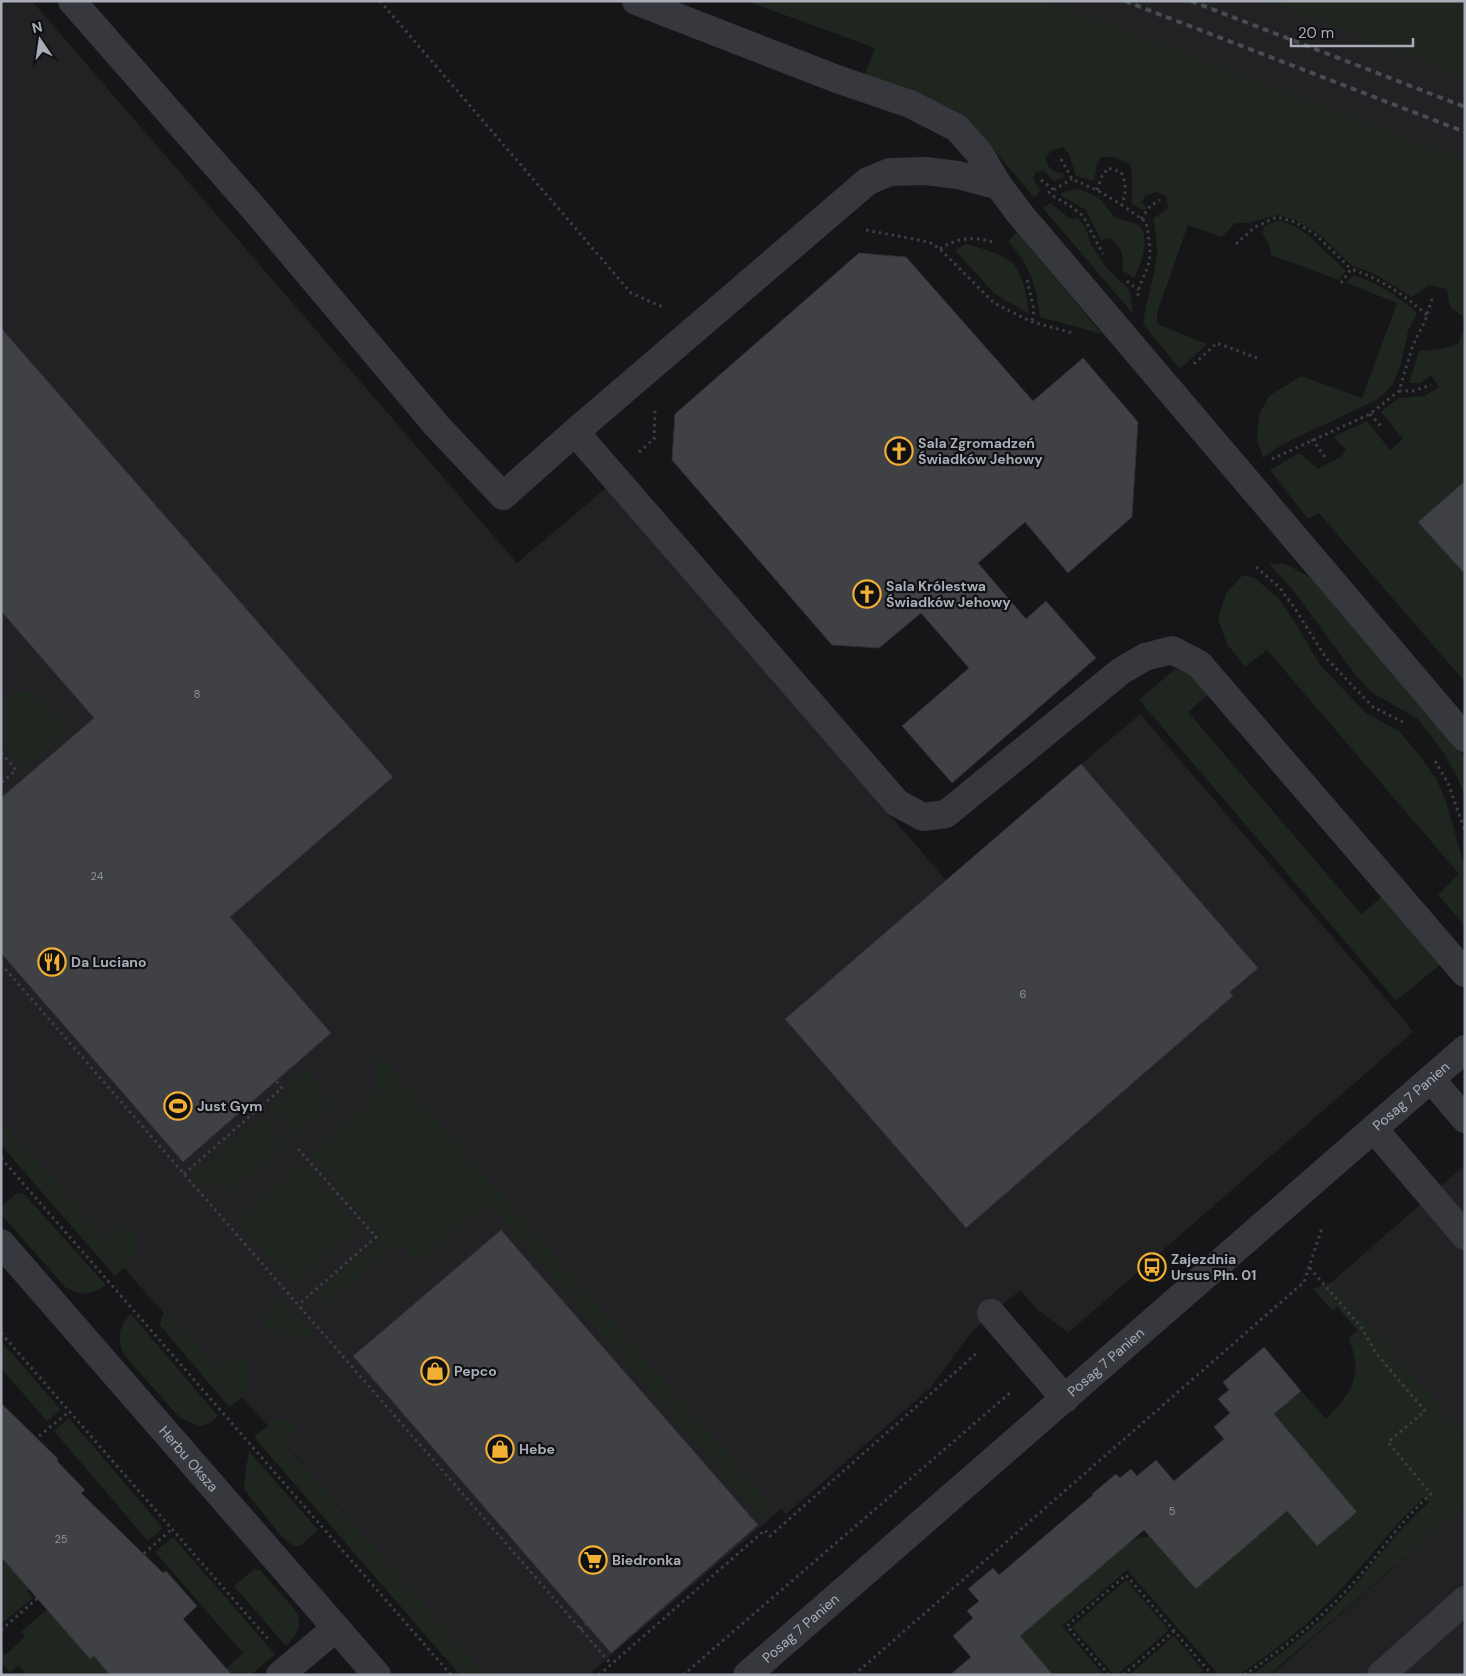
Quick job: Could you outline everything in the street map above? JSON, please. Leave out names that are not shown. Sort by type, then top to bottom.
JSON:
[{"type":"street","points":[[72,1],[262,219],[437,426],[503,496],[868,181],[890,172],[925,171],[958,175],[999,186]]},
{"type":"street","points":[[636,1],[837,79],[910,104],[957,128],[979,153],[999,186],[1020,214],[1465,738]]},
{"type":"street","points":[[575,432],[897,803],[923,817],[946,814],[1121,671],[1145,657],[1172,650],[1199,664],[1465,973]]},
{"type":"street","name":"Posag 7 Panien","points":[[746,1675],[1465,1050]]},
{"type":"street","points":[[1431,1078],[1465,1119]]},
{"type":"street","points":[[1374,1129],[1465,1236]]},
{"type":"street","name":"Herbu Oksza","points":[[1,1243],[377,1675]]},
{"type":"street","points":[[998,1321],[1065,1399]]},
{"type":"street","points":[[1381,1675],[1465,1600]]},
{"type":"street","points":[[286,1670],[336,1628]]},
{"type":"path","points":[[380,1],[631,293],[672,311],[692,333]]},
{"type":"path","points":[[1061,159],[1072,179],[1097,190],[1146,222],[1150,243],[1148,265],[1138,290],[1123,278]]},
{"type":"path","points":[[1097,190],[1102,176],[1108,168],[1121,172],[1126,182],[1126,193],[1122,205]]},
{"type":"path","points":[[1040,180],[1054,190]]},
{"type":"path","points":[[1048,193],[1069,205],[1083,216],[1106,259]]},
{"type":"path","points":[[1141,219],[1150,206],[1160,200]]},
{"type":"path","points":[[1236,244],[1255,226],[1277,217],[1295,222],[1316,236],[1351,269],[1393,288],[1427,315]]},
{"type":"path","points":[[1002,248],[995,242],[968,238],[948,244],[940,249],[994,303],[1032,322],[1081,335]]},
{"type":"path","points":[[1341,283],[1351,269]]},
{"type":"path","points":[[1023,273],[1028,281],[1034,310],[1032,322]]},
{"type":"path","points":[[1265,462],[1370,414],[1399,391],[1413,345],[1432,299]]},
{"type":"path","points":[[1168,388],[1217,343],[1258,358]]},
{"type":"path","points":[[1399,391],[1413,391],[1430,385]]},
{"type":"path","points":[[1370,414],[1382,427]]},
{"type":"path","points":[[1312,440],[1325,457]]},
{"type":"path","points":[[1256,567],[1279,587],[1326,658],[1373,707],[1410,726]]},
{"type":"path","points":[[1,753],[16,770],[1,783]]},
{"type":"path","points":[[1435,760],[1448,783],[1465,831]]},
{"type":"path","points":[[1,964],[610,1664]]},
{"type":"path","points":[[184,1174],[282,1088],[276,1081]]},
{"type":"path","points":[[298,1149],[376,1237],[298,1305]]},
{"type":"path","points":[[1,1158],[452,1675]]},
{"type":"path","points":[[854,1675],[1304,1282],[1322,1228]]},
{"type":"path","points":[[1244,1675],[1292,1641],[1334,1604],[1410,1514],[1431,1494],[1388,1442],[1425,1412],[1376,1353],[1361,1327],[1309,1267]]},
{"type":"path","points":[[599,1675],[765,1530],[770,1536],[998,1321]]},
{"type":"path","points":[[1,1332],[172,1529],[286,1670]]},
{"type":"path","points":[[683,1675],[1038,1369]]},
{"type":"path","points":[[34,1440],[70,1411]]},
{"type":"path","points":[[134,1562],[172,1529]]},
{"type":"path","points":[[1109,1675],[1067,1626],[1126,1575],[1212,1675]]},
{"type":"path","points":[[1,1630],[41,1595]]},
{"type":"path","points":[[580,1629],[586,1624]]},
{"type":"path","points":[[1123,1675],[1174,1631]]},
{"type":"path","points":[[1204,1675],[1209,1671]]},
{"type":"shaded area","points":[[1,1],[32,1],[517,563],[606,488],[946,880],[1140,714],[1413,1032],[1068,1333],[1038,1310],[1020,1291],[991,1313],[970,1334],[930,1388],[786,1514],[781,1509],[588,1675],[485,1675],[292,1452],[152,1300],[1,1127]]},
{"type":"shaded area","points":[[747,1],[1465,1],[1465,266],[875,48]]},
{"type":"shaded area","points":[[747,1],[1048,1],[1465,160],[1465,318],[1450,307],[1447,289],[1429,285],[1412,297],[1375,274],[1351,265],[1319,234],[1295,220],[1278,215],[1248,223],[1235,223],[1222,237],[1188,225],[1157,313],[1157,324],[1207,344],[1180,369],[1143,324],[1157,250],[1153,219],[1168,208],[1166,196],[1157,192],[1146,195],[1142,202],[1147,208],[1143,210],[1132,204],[1130,165],[1115,157],[1101,157],[1097,163],[1094,181],[1076,176],[1069,154],[1063,147],[1052,150],[1045,158],[1046,162],[1054,171],[1064,173],[1063,177],[1054,181],[1044,171],[1036,172],[1033,179],[1041,190],[1034,197],[998,155],[966,122],[864,76],[875,48]]},
{"type":"shaded area","points":[[1268,1],[1465,1],[1465,77]]},
{"type":"shaded area","points":[[1079,189],[1097,197],[1115,217],[1135,223],[1141,229],[1144,235],[1144,250],[1140,266],[1134,278],[1122,270],[1123,259],[1120,248],[1110,238],[1101,240],[1086,210],[1060,195],[1063,192]]},
{"type":"shaded area","points":[[1050,203],[1071,219],[1077,217],[1086,228],[1091,245],[1105,266],[1130,291],[1133,314],[1043,208]]},
{"type":"shaded area","points":[[1278,220],[1295,226],[1308,235],[1346,271],[1339,280],[1271,255],[1270,247],[1262,232],[1265,226]]},
{"type":"shaded area","points":[[1017,232],[1102,334],[1040,317],[1031,276],[1022,259],[1008,242]]},
{"type":"shaded area","points":[[966,244],[998,255],[1014,265],[1023,282],[1029,314],[995,294],[955,250]]},
{"type":"shaded area","points":[[1353,275],[1387,290],[1417,313],[1408,331],[1401,364],[1393,384],[1378,399],[1283,444],[1263,458],[1257,439],[1259,415],[1269,396],[1301,376],[1362,398],[1397,303],[1347,283]]},
{"type":"shaded area","points":[[1465,329],[1465,682],[1319,513],[1308,519],[1270,470],[1299,453],[1318,469],[1342,456],[1346,449],[1333,437],[1367,421],[1390,450],[1403,439],[1381,412],[1399,398],[1425,396],[1439,387],[1431,375],[1421,383],[1409,383],[1419,351],[1435,350],[1457,345]]},
{"type":"shaded area","points":[[1284,563],[1311,578],[1465,757],[1465,800],[1459,781],[1444,753],[1418,719],[1371,692],[1357,677],[1293,590],[1269,564]]},
{"type":"shaded area","points":[[1243,575],[1255,578],[1279,599],[1320,665],[1367,714],[1398,730],[1437,780],[1446,802],[1465,868],[1465,926],[1438,895],[1459,874],[1267,650],[1245,667],[1227,644],[1218,619],[1226,593]]},
{"type":"shaded area","points":[[1175,669],[1197,677],[1211,692],[1188,712],[1361,914],[1384,895],[1442,963],[1396,1001],[1139,700]]},
{"type":"shaded area","points":[[27,692],[50,706],[71,729],[25,769],[1,743],[1,697],[13,693]]},
{"type":"shaded area","points":[[372,1046],[775,1508],[762,1520],[488,1203],[419,1263],[399,1242],[325,1306],[315,1294],[381,1237],[310,1155],[360,1112],[371,1098],[376,1083],[377,1064]]},
{"type":"shaded area","points":[[305,1069],[333,1103],[294,1136],[269,1107],[291,1089],[287,1084]]},
{"type":"shaded area","points":[[263,1116],[286,1143],[227,1195],[213,1180],[203,1188],[192,1175]]},
{"type":"shaded area","points":[[1,1119],[107,1240],[126,1224],[130,1224],[133,1228],[137,1243],[134,1258],[115,1276],[1,1145]]},
{"type":"shaded area","points":[[302,1163],[359,1226],[293,1285],[236,1221]]},
{"type":"shaded area","points":[[1465,1165],[1465,1436],[1332,1282]]},
{"type":"shaded area","points":[[23,1193],[106,1285],[96,1291],[82,1294],[66,1288],[1,1214],[1,1207],[16,1194]]},
{"type":"shaded area","points":[[1332,1282],[1465,1436],[1465,1505],[1269,1675],[1251,1675],[1300,1638],[1345,1596],[1406,1524],[1429,1502],[1425,1496],[1401,1520],[1337,1594],[1305,1625],[1239,1675],[1219,1675],[1127,1570],[1062,1626],[1104,1675],[1053,1675],[1018,1634],[1133,1539],[1158,1535],[1196,1589],[1266,1529],[1279,1502],[1317,1546],[1357,1512],[1274,1414],[1301,1391],[1326,1419],[1342,1401],[1353,1383],[1355,1363],[1348,1338],[1358,1331],[1337,1307],[1333,1311],[1313,1289]]},
{"type":"shaded area","points":[[281,1295],[315,1335],[305,1339],[292,1338],[271,1329],[265,1324],[261,1314]]},
{"type":"shaded area","points":[[167,1310],[218,1369],[236,1356],[243,1356],[247,1360],[247,1383],[242,1397],[238,1401],[229,1407],[160,1325],[162,1316]]},
{"type":"shaded area","points":[[131,1314],[218,1416],[210,1423],[200,1426],[180,1418],[125,1356],[120,1345],[120,1334],[123,1324]]},
{"type":"shaded area","points":[[1,1341],[61,1410],[47,1421],[1,1368]]},
{"type":"shaded area","points":[[69,1418],[163,1528],[148,1541],[54,1431]]},
{"type":"shaded area","points":[[280,1420],[295,1420],[298,1427],[282,1441],[485,1675],[460,1675],[254,1437],[271,1423]]},
{"type":"shaded area","points":[[249,1451],[318,1530],[300,1546],[293,1546],[282,1537],[244,1489]]},
{"type":"shaded area","points":[[1465,1505],[1465,1675],[1271,1675]]},
{"type":"shaded area","points":[[173,1537],[275,1654],[251,1675],[219,1675],[243,1653],[155,1552]]},
{"type":"shaded area","points":[[1,1548],[33,1585],[27,1591],[33,1598],[1,1624]]},
{"type":"shaded area","points":[[254,1569],[260,1570],[298,1615],[299,1624],[296,1632],[286,1646],[234,1586]]},
{"type":"shaded area","points":[[1126,1580],[1169,1630],[1117,1675],[1114,1675],[1072,1627]]},
{"type":"shaded area","points":[[52,1605],[112,1675],[27,1675],[18,1665],[10,1673],[1,1662],[1,1651],[5,1655],[25,1637],[21,1632]]},
{"type":"shaded area","points":[[1174,1636],[1203,1670],[1198,1675],[1129,1675]]},
{"type":"building","name":"Sala Zgromadzeń Świadków Jehowy","points":[[859,253],[906,257],[1033,401],[1083,358],[1138,422],[1132,517],[1068,573],[1025,522],[978,563],[1026,619],[1046,601],[1096,658],[952,783],[902,726],[969,668],[921,613],[879,648],[832,645],[672,460],[675,414]]},
{"type":"building","points":[[1,328],[393,777],[230,917],[331,1033],[183,1162],[1,953],[1,798],[94,718],[1,611]]},
{"type":"building","points":[[1465,481],[1465,574],[1418,522]]},
{"type":"building","points":[[1081,764],[1258,968],[1230,992],[1233,996],[966,1228],[785,1019]]},
{"type":"building","points":[[501,1230],[758,1525],[611,1653],[353,1356]]},
{"type":"building","points":[[1264,1347],[1301,1391],[1274,1414],[1357,1512],[1317,1546],[1287,1511],[1196,1589],[1144,1530],[1020,1636],[1053,1675],[950,1675],[971,1657],[953,1636],[973,1618],[967,1611],[979,1601],[968,1589],[993,1568],[999,1575],[1116,1474],[1120,1478],[1131,1469],[1137,1476],[1156,1460],[1174,1481],[1224,1439],[1214,1427],[1230,1413],[1218,1399],[1229,1390],[1223,1382]]},
{"type":"building","points":[[1,1403],[58,1459],[57,1461],[85,1490],[81,1493],[163,1573],[166,1571],[197,1606],[183,1619],[232,1675],[110,1675],[94,1656],[90,1659],[1,1557]]},
{"type":"railway","points":[[1125,1],[1465,132]]},
{"type":"railway","points":[[1191,1],[1465,107]]},
{"type":"place","name":"Sala Zgromadzeń Świadków Jehowy","points":[[899,451]]},
{"type":"place","name":"Sala Królestwa Świadków Jehowy","points":[[867,594]]},
{"type":"place","name":"Da Luciano","points":[[52,962]]},
{"type":"place","name":"Just Gym","points":[[178,1106]]},
{"type":"place","name":"Zajezdnia Ursus Płn. 01","points":[[1152,1267]]},
{"type":"place","name":"Pepco","points":[[435,1371]]},
{"type":"place","name":"Hebe","points":[[500,1449]]},
{"type":"place","name":"Biedronka","points":[[593,1560]]}]
